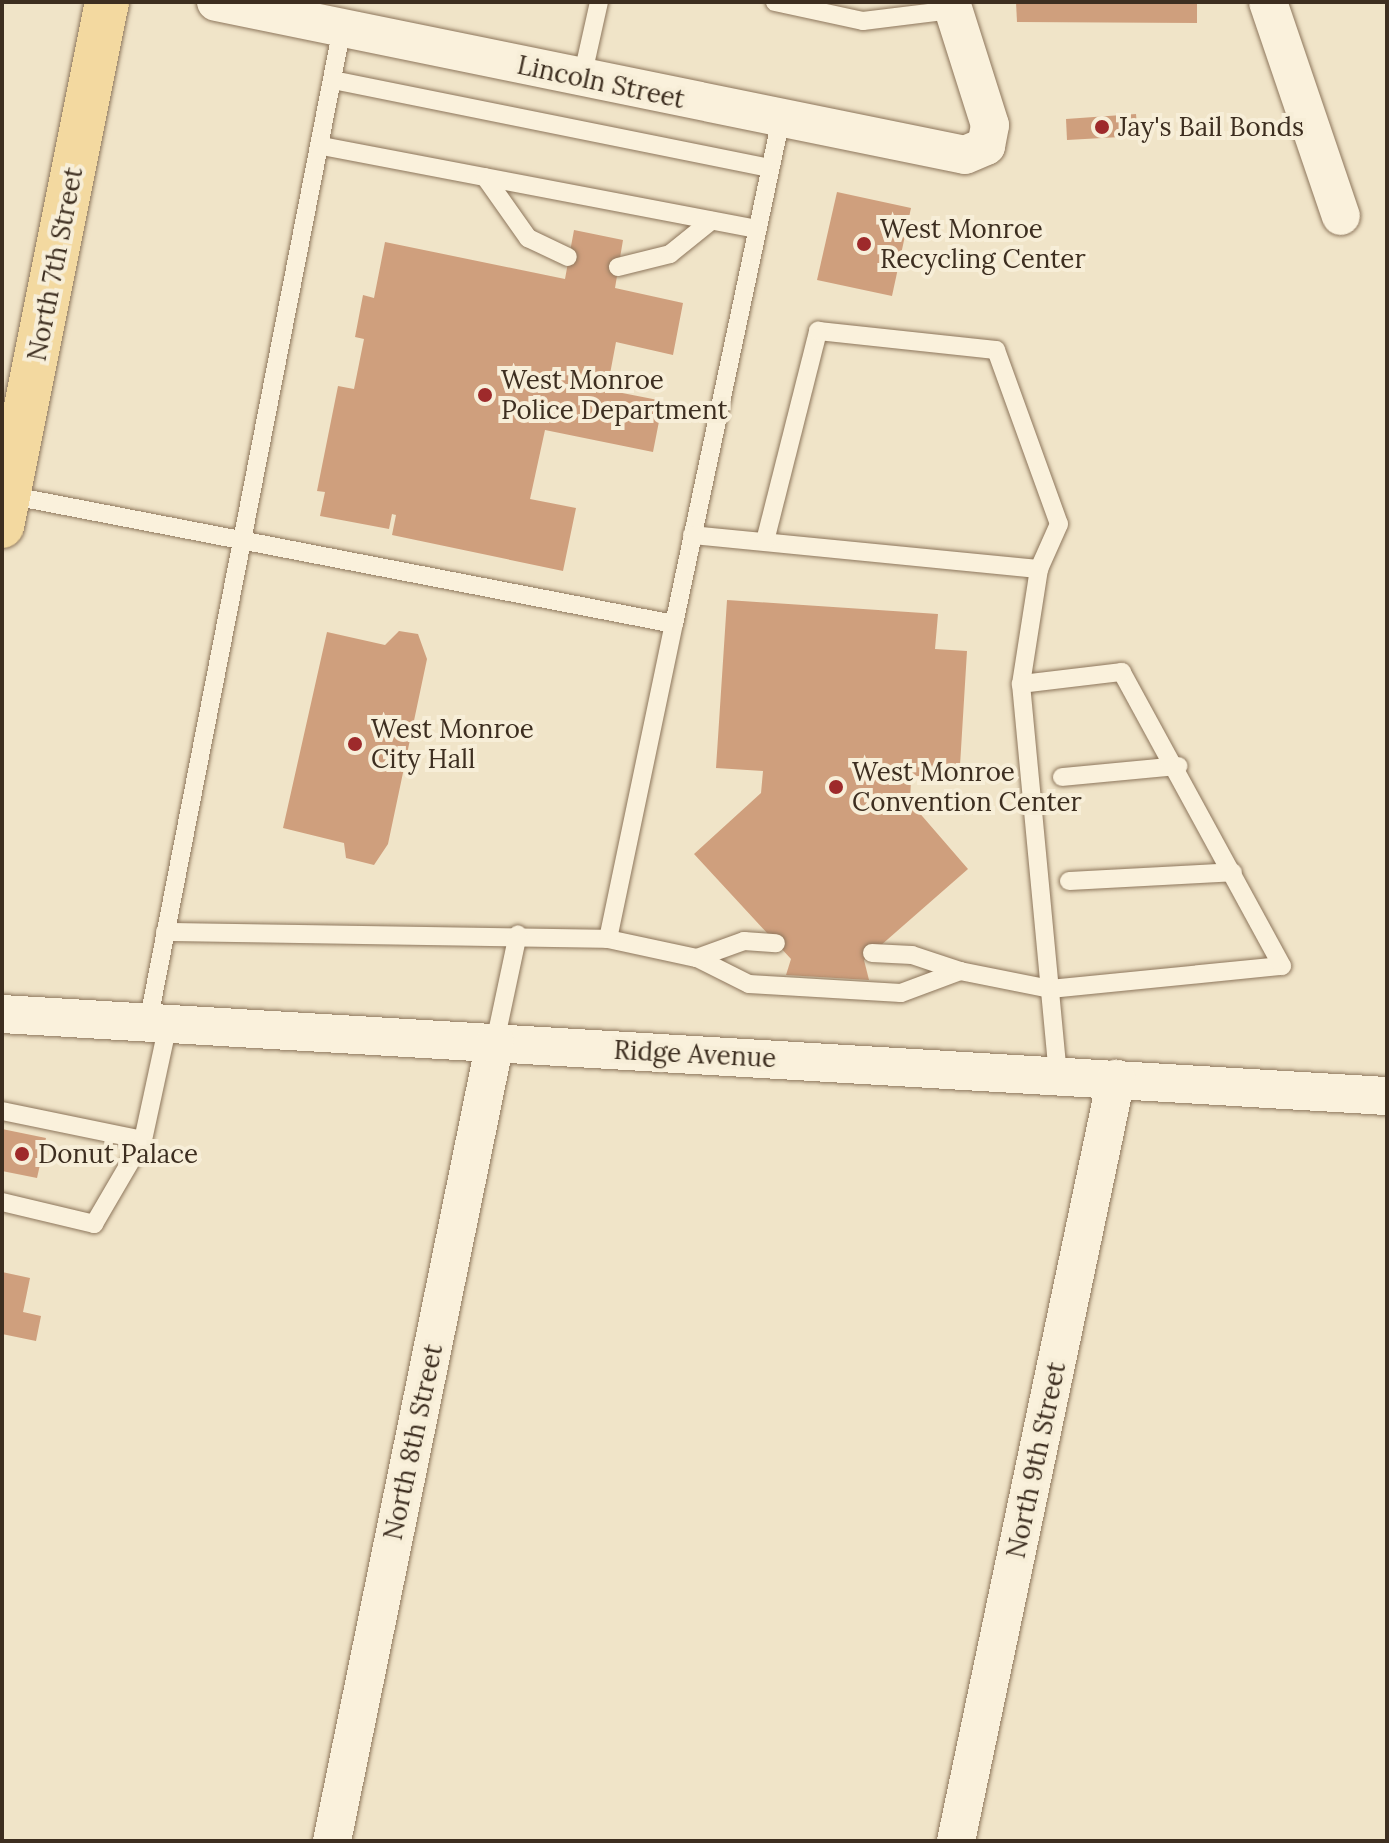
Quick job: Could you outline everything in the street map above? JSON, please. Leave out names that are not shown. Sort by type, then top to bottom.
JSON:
[{"type":"main road","name":"North 7th Street","points":[[4,505],[107,2]]},
{"type":"street","name":"Lincoln Street","points":[[216,2],[946,154],[965,155],[986,146],[988,116],[952,6]]},
{"type":"street","points":[[1268,2],[1341,216]]},
{"type":"street","name":"Ridge Avenue","points":[[2,1014],[1387,1096]]},
{"type":"street","name":"North 8th Street","points":[[332,1841],[495,1042]]},
{"type":"street","name":"North 9th Street","points":[[956,1841],[1116,1079]]},
{"type":"lane","points":[[582,78],[599,2]]},
{"type":"lane","points":[[775,2],[892,21],[952,6]]},
{"type":"lane","points":[[2,1202],[94,1224],[143,1140],[158,1023],[165,932],[239,538],[322,146],[342,28]]},
{"type":"lane","points":[[333,80],[770,168]]},
{"type":"lane","points":[[608,939],[781,119]]},
{"type":"lane","points":[[322,146],[756,229]]},
{"type":"lane","points":[[485,177],[528,238],[568,257]]},
{"type":"lane","points":[[618,267],[670,254],[711,221]]},
{"type":"lane","points":[[765,541],[818,331],[996,350],[1059,524],[1039,569],[1021,684],[1058,1076]]},
{"type":"lane","points":[[4,505],[239,538],[674,624]]},
{"type":"lane","points":[[692,535],[1039,569]]},
{"type":"lane","points":[[872,953],[912,955],[960,971],[1050,989],[1282,966],[1178,766],[1122,672],[1021,684]]},
{"type":"lane","points":[[1062,777],[1178,766]]},
{"type":"lane","points":[[1069,881],[1233,872]]},
{"type":"lane","points":[[165,932],[518,934],[608,939],[697,958],[749,984],[901,993],[960,971]]},
{"type":"lane","points":[[495,1042],[518,934]]},
{"type":"lane","points":[[697,958],[744,941],[776,943]]},
{"type":"lane","points":[[2,1111],[143,1140]]},
{"type":"building","points":[[1016,2],[1197,2],[1197,23],[1017,22]]},
{"type":"building","name":"Jay's Bail Bonds","points":[[1136,114],[1138,136],[1067,140],[1066,119]]},
{"type":"building","name":"West Monroe Recycling Center","points":[[837,192],[911,208],[892,296],[817,280]]},
{"type":"building","name":"West Monroe Police Department","points":[[574,230],[623,240],[615,288],[683,303],[673,355],[616,342],[607,390],[663,401],[653,452],[545,430],[530,499],[576,508],[563,571],[392,535],[396,515],[392,514],[389,529],[320,516],[325,492],[317,491],[338,386],[354,389],[364,339],[355,337],[363,295],[374,298],[385,242],[565,279]]},
{"type":"building","name":"West Monroe Convention Center","points":[[727,600],[938,614],[935,649],[967,651],[959,782],[911,779],[910,802],[968,869],[864,960],[869,980],[786,975],[791,959],[694,854],[761,793],[763,771],[716,768]]},
{"type":"building","name":"West Monroe City Hall","points":[[399,631],[418,634],[427,659],[388,844],[374,865],[346,858],[344,843],[283,828],[327,632],[385,645]]},
{"type":"building","name":"Donut Palace","points":[[2,1129],[46,1138],[37,1178],[2,1171]]},
{"type":"building","points":[[2,1272],[30,1278],[23,1312],[41,1316],[36,1341],[2,1334]]},
{"type":"place","name":"Jay's Bail Bonds","points":[[1102,127]]},
{"type":"place","name":"West Monroe Recycling Center","points":[[864,244]]},
{"type":"place","name":"West Monroe Police Department","points":[[485,395]]},
{"type":"place","name":"West Monroe City Hall","points":[[355,744]]},
{"type":"place","name":"West Monroe Convention Center","points":[[836,787]]},
{"type":"place","name":"Donut Palace","points":[[22,1154]]}]
